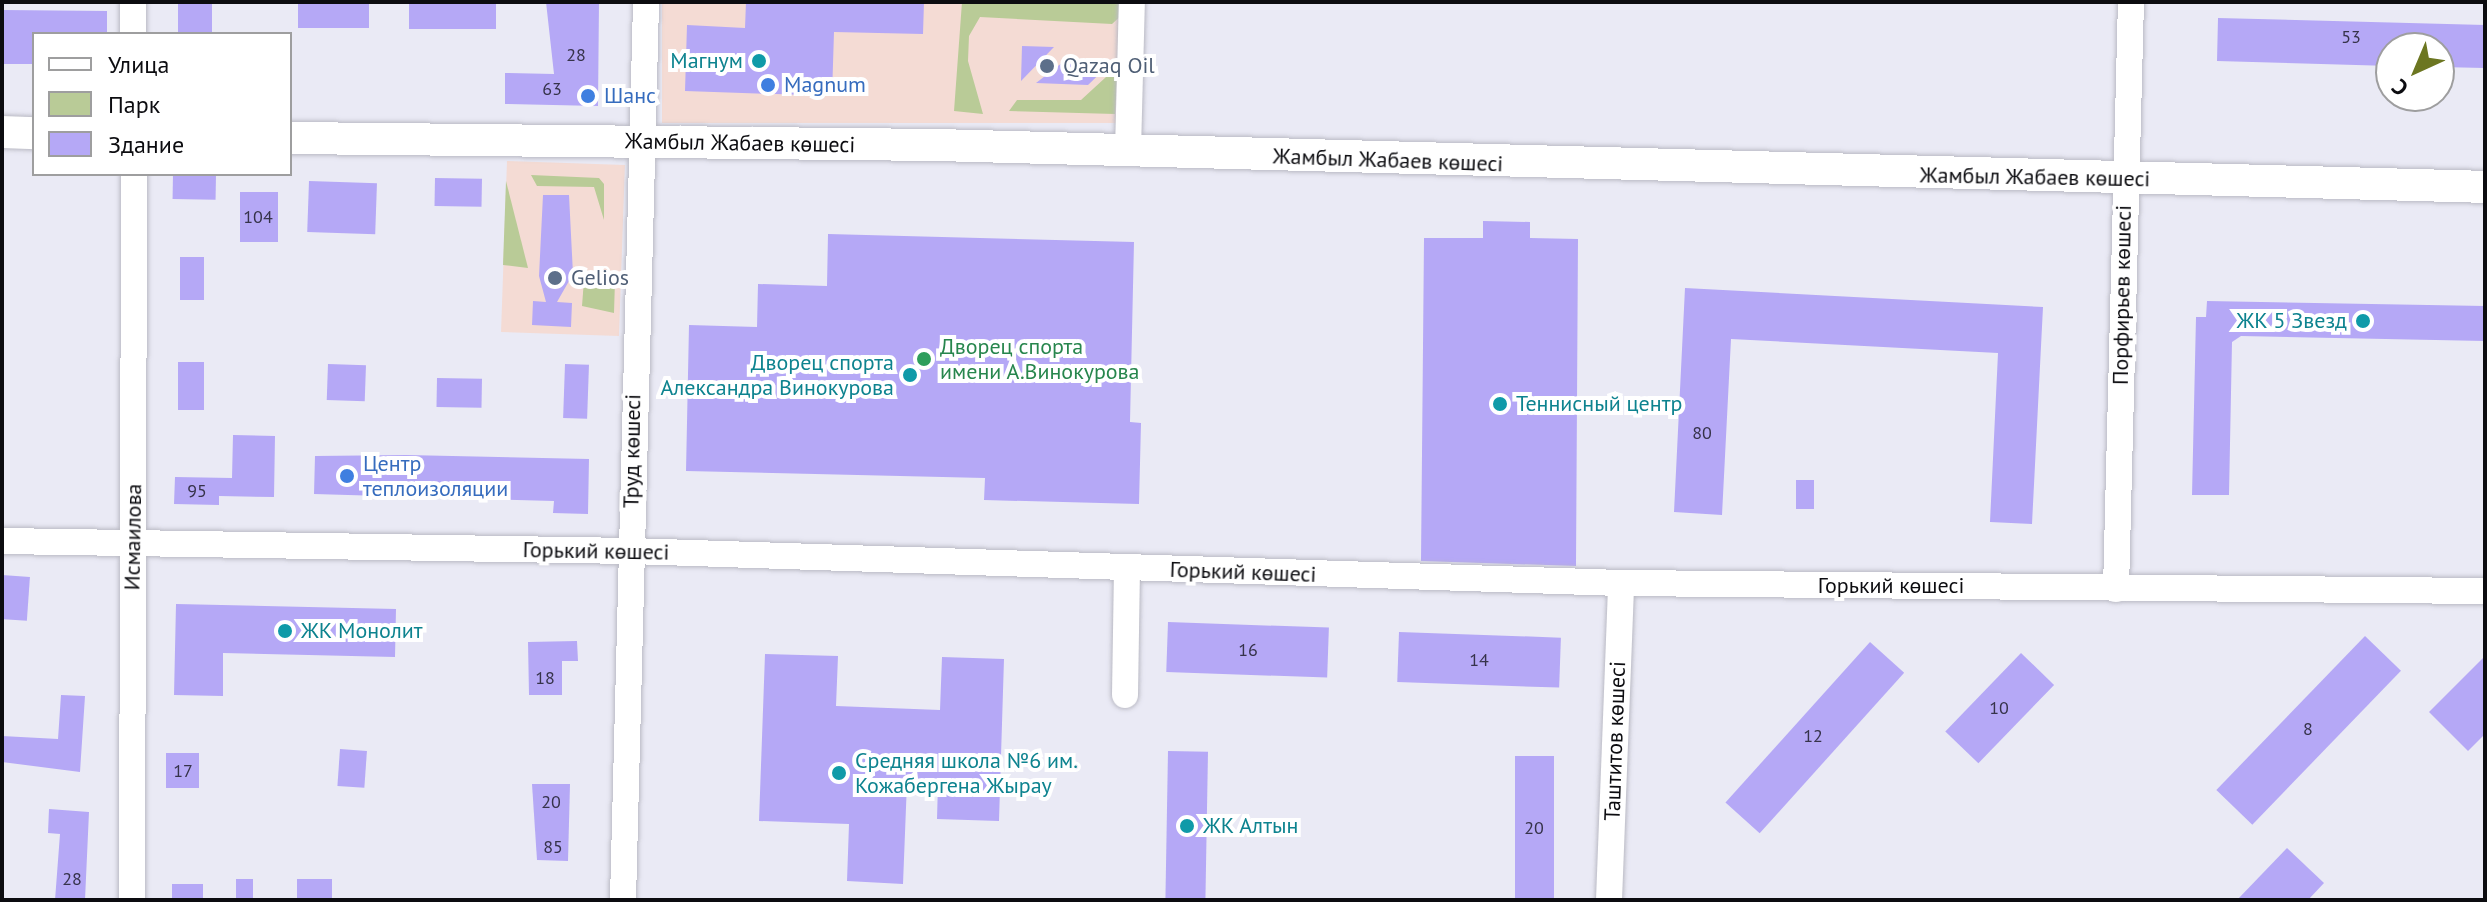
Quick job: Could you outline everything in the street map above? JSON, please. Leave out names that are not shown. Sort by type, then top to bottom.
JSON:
[{"type":"main road","points":[[2,132],[32,133]]},
{"type":"main road","name":"Жамбыл Жабаев көшесі","points":[[292,138],[1128,150],[2485,187]]},
{"type":"street","points":[[133,2],[133,32]]},
{"type":"street","name":"Труд көшесі","points":[[623,900],[646,2]]},
{"type":"street","points":[[1128,150],[1132,2]]},
{"type":"street","name":"Порфирьев көшесі","points":[[2116,589],[2131,2]]},
{"type":"street","name":"Исмаилова","points":[[132,900],[134,176]]},
{"type":"street","name":"Горький көшесі","points":[[2,541],[630,551],[1621,583],[2485,591]]},
{"type":"street","points":[[1125,695],[1127,568]]},
{"type":"street","name":"Таштитов көшесі","points":[[1609,900],[1621,583]]},
{"type":"shaded area","points":[[662,2],[1122,2],[1122,123],[662,123]]},
{"type":"shaded area","points":[[507,161],[625,165],[619,336],[501,332]]},
{"type":"green space","points":[[962,2],[1124,2],[1123,14],[1112,24],[980,17],[969,36],[968,61],[983,114],[954,111]]},
{"type":"green space","points":[[1118,66],[1115,114],[1009,111],[1017,100],[1081,100]]},
{"type":"green space","points":[[531,175],[599,178],[604,184],[604,220],[594,187],[537,186]]},
{"type":"green space","points":[[506,181],[528,268],[503,265]]},
{"type":"green space","points":[[584,280],[615,280],[614,313],[582,306]]},
{"type":"building","points":[[178,2],[212,2],[212,32],[178,32]]},
{"type":"building","points":[[298,2],[369,2],[369,28],[298,28]]},
{"type":"building","points":[[409,2],[496,2],[496,29],[409,29]]},
{"type":"building","points":[[546,2],[599,2],[598,106],[505,104],[505,73],[554,74]]},
{"type":"building","name":"Магнум","points":[[746,2],[924,2],[923,34],[834,32],[832,96],[685,91],[687,25],[745,28]]},
{"type":"building","points":[[2,10],[107,11],[107,32],[32,32],[32,64],[2,64]]},
{"type":"building","points":[[2218,18],[2485,25],[2485,68],[2455,67],[2455,32],[2375,32],[2375,66],[2217,61]]},
{"type":"building","points":[[1022,46],[1054,47],[1021,81]]},
{"type":"building","points":[[1067,59],[1114,60],[1088,85],[1036,83]]},
{"type":"building","points":[[173,176],[216,176],[216,200],[173,199]]},
{"type":"building","points":[[435,178],[482,179],[482,207],[435,206]]},
{"type":"building","points":[[309,181],[377,183],[375,234],[307,232]]},
{"type":"building","points":[[240,192],[278,192],[278,242],[240,242]]},
{"type":"building","points":[[543,195],[569,195],[573,274],[557,302],[572,303],[571,327],[532,325],[533,301],[546,302],[539,276]]},
{"type":"building","name":"Теннисный центр","points":[[1483,221],[1530,222],[1530,238],[1578,239],[1576,566],[1421,561],[1424,238],[1483,238]]},
{"type":"building","name":"Дворец спорта Александра Винокурова","points":[[828,234],[1134,242],[1130,422],[1141,423],[1139,504],[984,500],[985,478],[686,471],[689,325],[757,327],[758,284],[827,286]]},
{"type":"building","points":[[180,257],[204,257],[204,300],[180,300]]},
{"type":"building","points":[[1685,288],[2043,307],[2032,524],[1990,522],[1998,353],[1731,339],[1722,515],[1674,512]]},
{"type":"building","points":[[2207,301],[2485,306],[2485,341],[2241,336],[2232,342],[2229,495],[2192,495],[2196,317],[2206,317]]},
{"type":"building","points":[[178,362],[204,362],[204,410],[178,410]]},
{"type":"building","points":[[328,364],[366,365],[365,401],[327,400]]},
{"type":"building","points":[[565,364],[589,365],[587,419],[563,418]]},
{"type":"building","points":[[437,378],[482,379],[481,408],[436,407]]},
{"type":"building","points":[[233,435],[275,436],[274,497],[219,496],[219,505],[174,504],[175,477],[232,478]]},
{"type":"building","points":[[315,456],[589,459],[588,514],[553,513],[554,501],[314,494]]},
{"type":"building","points":[[1796,480],[1814,480],[1814,509],[1796,509]]},
{"type":"building","points":[[2,575],[30,577],[27,621],[2,619]]},
{"type":"building","name":"ЖК Монолит","points":[[176,604],[396,609],[395,657],[223,653],[223,696],[174,695]]},
{"type":"building","points":[[1168,622],[1329,628],[1327,678],[1166,672]]},
{"type":"building","points":[[1399,632],[1561,638],[1559,688],[1397,682]]},
{"type":"building","points":[[2365,636],[2401,671],[2252,825],[2216,790]]},
{"type":"building","points":[[577,641],[578,661],[562,661],[562,695],[529,695],[528,642]]},
{"type":"building","points":[[1870,642],[1904,673],[1760,833],[1725,803]]},
{"type":"building","points":[[2021,653],[2054,685],[1978,763],[1945,731]]},
{"type":"building","name":"Средняя школа №6 им. Кожабергена Жырау","points":[[765,654],[838,656],[836,706],[940,710],[942,657],[1004,659],[999,821],[937,819],[938,783],[907,782],[903,884],[847,881],[849,824],[759,821]]},
{"type":"building","points":[[2485,656],[2485,734],[2468,751],[2429,712]]},
{"type":"building","points":[[61,695],[85,696],[80,772],[2,762],[2,736],[58,739]]},
{"type":"building","points":[[340,749],[367,751],[364,788],[337,786]]},
{"type":"building","name":"ЖК Алтын","points":[[1168,751],[1208,752],[1205,900],[1165,900]]},
{"type":"building","points":[[166,753],[199,753],[199,788],[166,788]]},
{"type":"building","points":[[1515,756],[1554,756],[1554,900],[1515,900]]},
{"type":"building","points":[[532,784],[570,784],[568,861],[537,860]]},
{"type":"building","points":[[49,809],[89,812],[85,900],[55,900],[60,834],[48,833]]},
{"type":"building","points":[[2287,848],[2324,883],[2308,900],[2237,900]]},
{"type":"building","points":[[236,879],[253,879],[253,900],[236,900]]},
{"type":"building","points":[[297,879],[332,879],[332,900],[297,900]]},
{"type":"building","points":[[172,884],[203,884],[203,900],[172,900]]},
{"type":"place","name":"Магнум","points":[[759,61]]},
{"type":"place","name":"Qazaq Oil","points":[[1047,66]]},
{"type":"place","name":"Magnum","points":[[768,85]]},
{"type":"place","name":"Шанс","points":[[588,96]]},
{"type":"place","name":"Gelios","points":[[555,278]]},
{"type":"place","name":"ЖК 5 Звезд","points":[[2363,321]]},
{"type":"place","name":"Дворец спорта имени А.Винокурова","points":[[924,359]]},
{"type":"place","name":"Дворец спорта Александра Винокурова","points":[[910,375]]},
{"type":"place","name":"Теннисный центр","points":[[1500,404]]},
{"type":"place","name":"Центр теплоизоляции","points":[[347,476]]},
{"type":"place","name":"ЖК Монолит","points":[[285,631]]},
{"type":"place","name":"Средняя школа №6 им. Кожабергена Жырау","points":[[839,773]]},
{"type":"place","name":"ЖК Алтын","points":[[1187,826]]}]
